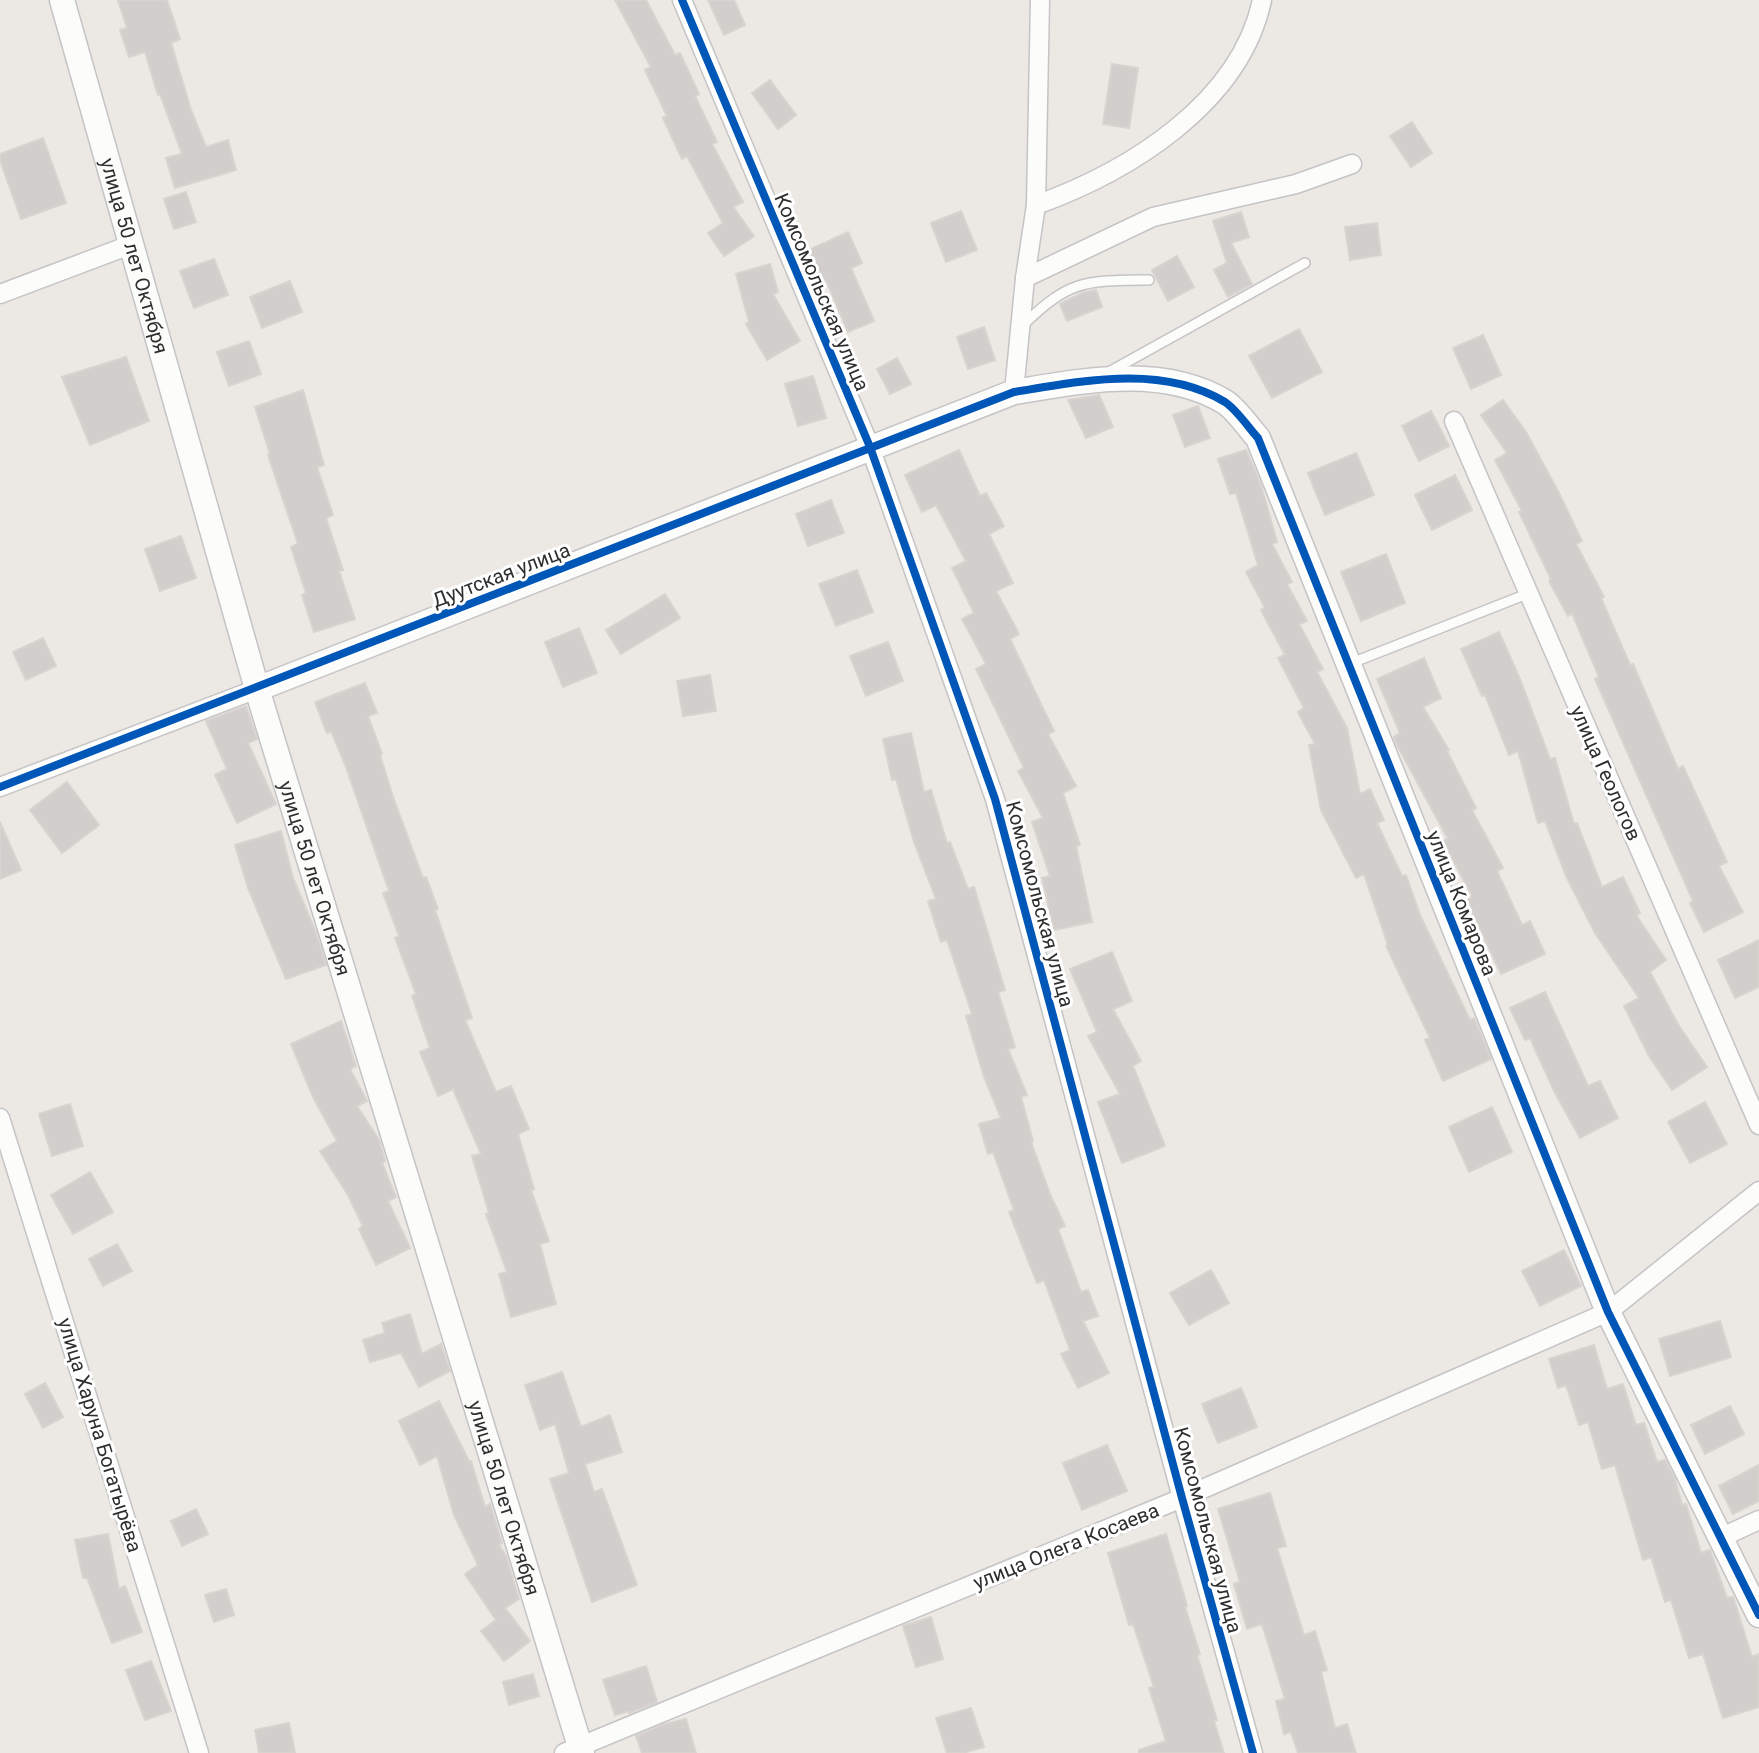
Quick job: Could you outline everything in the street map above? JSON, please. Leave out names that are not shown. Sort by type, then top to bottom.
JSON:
[{"type":"street","name":"улица 50 лет Октября","points":[[62,0],[257,689],[575,1751]]},
{"type":"street","name":"Комсомольская улица","points":[[682,0],[870,447],[995,799],[1253,1753]]},
{"type":"street","points":[[1014,392],[1036,205],[1040,0]]},
{"type":"street","points":[[1036,205],[1080,189],[1141,155],[1199,108],[1236,64],[1257,23],[1262,0]]},
{"type":"street","points":[[1025,278],[1153,217],[1296,184],[1352,164]]},
{"type":"street","points":[[0,294],[130,245]]},
{"type":"street","name":"улица Комарова","points":[[1014,392],[1095,379],[1180,382],[1227,403],[1258,438],[1608,1312],[1759,1615]]},
{"type":"street","name":"Дуутская улица","points":[[0,787],[1014,392]]},
{"type":"street","name":"улица Геологов","points":[[1454,421],[1759,1125]]},
{"type":"street","name":"улица Харуна Богатырёва","points":[[0,1118],[199,1753]]},
{"type":"street","name":"улица Олега Косаева","points":[[575,1751],[1182,1498],[1608,1312],[1759,1191]]},
{"type":"street","points":[[1720,1538],[1759,1520]]},
{"type":"lane","points":[[1095,379],[1305,263]]},
{"type":"lane","points":[[1020,328],[1064,290],[1096,280],[1149,280]]},
{"type":"lane","points":[[1349,664],[1527,594]]},
{"type":"building","points":[[118,0],[167,0],[180,39],[171,43],[191,110],[206,147],[228,140],[236,170],[175,188],[166,158],[182,154],[158,95],[145,52],[129,57],[120,30],[127,28]]},
{"type":"building","points":[[615,0],[646,0],[675,55],[680,53],[699,94],[695,96],[717,142],[712,144],[743,202],[733,207],[754,236],[724,256],[708,233],[723,223],[687,156],[682,159],[663,118],[667,116],[645,70],[651,67]]},
{"type":"building","points":[[708,0],[734,0],[745,25],[724,35]]},
{"type":"building","points":[[1112,64],[1138,68],[1129,128],[1103,124]]},
{"type":"building","points":[[770,80],[796,115],[778,129],[752,93]]},
{"type":"building","points":[[1412,122],[1432,153],[1411,167],[1390,136]]},
{"type":"building","points":[[43,138],[66,203],[21,219],[0,154]]},
{"type":"building","points":[[186,192],[196,222],[174,229],[164,199]]},
{"type":"building","points":[[961,211],[977,250],[946,262],[931,223]]},
{"type":"building","points":[[1241,212],[1249,237],[1231,243],[1252,284],[1228,297],[1214,270],[1227,263],[1213,221]]},
{"type":"building","points":[[1377,223],[1381,255],[1350,260],[1345,227]]},
{"type":"building","points":[[848,232],[862,263],[851,268],[874,321],[848,332],[826,280],[823,281],[809,250]]},
{"type":"building","points":[[1177,256],[1194,287],[1168,301],[1152,270]]},
{"type":"building","points":[[214,259],[228,295],[194,308],[180,271]]},
{"type":"building","points":[[770,264],[778,292],[773,294],[800,341],[767,360],[746,324],[749,322],[736,274]]},
{"type":"building","points":[[290,281],[302,312],[262,328],[250,297]]},
{"type":"building","points":[[1096,290],[1102,307],[1067,321],[1060,304]]},
{"type":"building","points":[[984,327],[995,360],[968,369],[957,337]]},
{"type":"building","points":[[1299,329],[1322,372],[1272,398],[1249,356]]},
{"type":"building","points":[[1483,335],[1501,375],[1471,389],[1453,348]]},
{"type":"building","points":[[249,341],[261,374],[229,386],[217,352]]},
{"type":"building","points":[[126,357],[149,421],[90,445],[62,377]]},
{"type":"building","points":[[897,358],[911,384],[890,394],[877,369]]},
{"type":"building","points":[[813,376],[826,418],[798,426],[785,384]]},
{"type":"building","points":[[303,390],[324,465],[317,467],[333,515],[326,518],[355,619],[314,632],[302,595],[306,593],[291,547],[298,544],[255,407]]},
{"type":"building","points":[[1099,395],[1113,427],[1086,438],[1068,400]]},
{"type":"building","points":[[1503,400],[1526,432],[1559,493],[1582,541],[1576,544],[1604,597],[1601,598],[1630,665],[1633,664],[1678,769],[1683,766],[1727,862],[1719,866],[1743,912],[1704,932],[1595,679],[1599,677],[1572,613],[1568,616],[1549,581],[1551,579],[1519,512],[1522,511],[1495,460],[1507,453],[1481,415]]},
{"type":"building","points":[[1198,406],[1210,438],[1185,447],[1173,415]]},
{"type":"building","points":[[1431,411],[1449,446],[1419,461],[1402,426]]},
{"type":"building","points":[[959,450],[980,496],[986,493],[1004,526],[989,534],[1013,583],[996,591],[1019,634],[1010,639],[1054,731],[1048,734],[1076,786],[1063,793],[1080,845],[1076,846],[1092,922],[1054,930],[1042,878],[1050,876],[1032,822],[1043,818],[1018,771],[1024,768],[976,669],[986,664],[962,619],[974,613],[952,568],[966,561],[936,505],[922,512],[905,475]]},
{"type":"building","points":[[1246,450],[1261,485],[1277,542],[1272,544],[1292,582],[1287,584],[1307,621],[1299,624],[1323,669],[1317,672],[1347,728],[1360,794],[1370,789],[1384,820],[1377,823],[1402,876],[1406,875],[1420,915],[1470,1020],[1474,1018],[1491,1059],[1443,1081],[1425,1040],[1430,1038],[1386,946],[1364,874],[1356,878],[1321,810],[1309,745],[1315,744],[1298,712],[1304,708],[1278,658],[1285,655],[1261,610],[1265,608],[1246,572],[1258,565],[1236,493],[1230,494],[1218,459]]},
{"type":"building","points":[[1356,453],[1374,495],[1325,515],[1308,473]]},
{"type":"building","points":[[1455,475],[1472,510],[1432,530],[1415,495]]},
{"type":"building","points":[[831,500],[844,533],[808,546],[796,514]]},
{"type":"building","points":[[181,536],[196,578],[160,591],[145,549]]},
{"type":"building","points":[[1386,554],[1405,603],[1361,621],[1341,572]]},
{"type":"building","points":[[857,570],[873,612],[836,626],[819,584]]},
{"type":"building","points":[[665,594],[680,618],[621,654],[606,630]]},
{"type":"building","points":[[579,628],[597,673],[563,687],[545,642]]},
{"type":"building","points":[[1499,632],[1550,759],[1555,758],[1574,824],[1577,823],[1602,887],[1623,877],[1640,913],[1636,915],[1666,960],[1650,972],[1679,1026],[1707,1067],[1672,1090],[1649,1056],[1624,1006],[1639,998],[1595,933],[1566,876],[1545,821],[1538,823],[1518,751],[1509,755],[1485,695],[1482,696],[1461,649]]},
{"type":"building","points":[[43,638],[56,666],[26,680],[13,652]]},
{"type":"building","points":[[888,642],[903,681],[866,696],[850,656]]},
{"type":"building","points":[[1424,658],[1441,698],[1423,707],[1449,750],[1476,808],[1472,810],[1503,868],[1497,871],[1522,925],[1530,921],[1545,954],[1501,974],[1466,899],[1472,896],[1443,841],[1448,839],[1396,743],[1394,737],[1400,733],[1377,679]]},
{"type":"building","points":[[710,675],[716,711],[683,716],[677,681]]},
{"type":"building","points":[[365,683],[377,713],[368,716],[393,797],[438,909],[435,910],[472,1018],[465,1020],[496,1092],[511,1086],[529,1129],[518,1134],[534,1189],[531,1190],[549,1241],[540,1244],[556,1304],[511,1317],[499,1274],[507,1272],[486,1214],[489,1213],[472,1156],[481,1154],[453,1089],[438,1096],[420,1052],[430,1048],[412,996],[416,994],[395,938],[399,936],[383,893],[389,891],[346,767],[331,731],[327,733],[315,702]]},
{"type":"building","points":[[246,706],[257,739],[248,743],[276,804],[237,823],[215,775],[227,769],[206,721]]},
{"type":"building","points":[[911,733],[924,792],[931,790],[947,843],[950,842],[968,889],[974,887],[1005,990],[998,992],[1015,1047],[1008,1049],[1027,1095],[1021,1097],[1031,1142],[1065,1226],[1058,1229],[1081,1292],[1088,1290],[1098,1316],[1083,1321],[1109,1373],[1078,1388],[1061,1354],[1070,1350],[1044,1280],[1037,1283],[1009,1212],[1014,1210],[993,1152],[988,1154],[979,1124],[1001,1118],[984,1077],[966,1016],[972,1014],[947,940],[941,942],[928,901],[936,899],[914,842],[896,779],[892,780],[883,739]]},
{"type":"building","points":[[67,782],[99,825],[62,853],[30,810]]},
{"type":"building","points":[[0,822],[21,870],[0,879]]},
{"type":"building","points":[[281,831],[293,878],[326,965],[286,979],[248,888],[235,845]]},
{"type":"building","points":[[1759,940],[1759,987],[1735,998],[1718,960]]},
{"type":"building","points":[[1112,952],[1132,1001],[1113,1009],[1141,1061],[1133,1066],[1165,1146],[1122,1163],[1098,1102],[1120,1094],[1088,1036],[1097,1032],[1070,969]]},
{"type":"building","points":[[1545,992],[1588,1086],[1600,1081],[1618,1118],[1580,1138],[1530,1038],[1525,1040],[1510,1008]]},
{"type":"building","points":[[341,1021],[356,1066],[350,1069],[367,1101],[357,1106],[379,1140],[385,1161],[382,1163],[396,1197],[388,1201],[410,1248],[376,1265],[359,1229],[363,1226],[348,1195],[320,1151],[337,1141],[313,1097],[291,1044]]},
{"type":"building","points":[[1705,1102],[1727,1144],[1690,1163],[1668,1122]]},
{"type":"building","points":[[70,1104],[83,1146],[52,1156],[39,1114]]},
{"type":"building","points":[[1492,1107],[1512,1152],[1469,1172],[1449,1127]]},
{"type":"building","points":[[90,1172],[113,1212],[73,1234],[51,1195]]},
{"type":"building","points":[[117,1244],[132,1271],[103,1286],[89,1259]]},
{"type":"building","points":[[1564,1250],[1581,1286],[1540,1306],[1522,1271]]},
{"type":"building","points":[[1211,1270],[1229,1303],[1189,1325],[1170,1293]]},
{"type":"building","points":[[410,1314],[422,1354],[441,1344],[450,1371],[419,1387],[401,1353],[370,1362],[363,1340],[385,1333],[382,1323]]},
{"type":"building","points":[[1720,1321],[1731,1357],[1670,1376],[1659,1339]]},
{"type":"building","points":[[1594,1345],[1607,1389],[1623,1384],[1636,1425],[1644,1423],[1657,1462],[1665,1460],[1675,1479],[1701,1553],[1710,1550],[1727,1598],[1733,1597],[1752,1657],[1759,1654],[1759,1707],[1723,1718],[1703,1654],[1689,1658],[1671,1600],[1665,1602],[1651,1557],[1643,1560],[1615,1465],[1602,1469],[1588,1422],[1579,1425],[1566,1385],[1558,1388],[1549,1359]]},
{"type":"building","points":[[562,1372],[581,1427],[610,1415],[622,1452],[585,1464],[594,1492],[602,1489],[637,1585],[592,1602],[550,1479],[569,1473],[555,1424],[540,1430],[525,1385]]},
{"type":"building","points":[[45,1383],[63,1417],[43,1428],[25,1394]]},
{"type":"building","points":[[1241,1388],[1257,1427],[1218,1443],[1202,1404]]},
{"type":"building","points":[[439,1401],[471,1461],[485,1507],[490,1504],[502,1543],[499,1545],[506,1556],[519,1599],[505,1608],[530,1641],[504,1661],[481,1631],[496,1620],[465,1574],[478,1565],[454,1515],[437,1456],[420,1465],[399,1421]]},
{"type":"building","points":[[1730,1406],[1744,1434],[1705,1454],[1691,1425]]},
{"type":"building","points":[[1107,1445],[1127,1491],[1082,1510],[1063,1463]]},
{"type":"building","points":[[1759,1465],[1759,1501],[1733,1514],[1719,1486]]},
{"type":"building","points":[[1270,1493],[1286,1546],[1277,1548],[1304,1635],[1315,1631],[1327,1670],[1321,1672],[1335,1728],[1347,1724],[1356,1753],[1298,1753],[1291,1732],[1284,1734],[1276,1701],[1285,1699],[1262,1624],[1247,1629],[1234,1584],[1240,1582],[1218,1509]]},
{"type":"building","points":[[196,1509],[208,1534],[182,1546],[171,1521]]},
{"type":"building","points":[[108,1534],[119,1589],[125,1586],[142,1632],[112,1643],[87,1578],[83,1578],[75,1540]]},
{"type":"building","points":[[1166,1534],[1224,1753],[1139,1753],[1139,1750],[1166,1741],[1149,1688],[1154,1687],[1133,1624],[1129,1625],[1108,1553]]},
{"type":"building","points":[[226,1589],[234,1615],[214,1622],[205,1595]]},
{"type":"building","points":[[931,1617],[943,1659],[916,1667],[903,1626]]},
{"type":"building","points":[[151,1661],[171,1711],[145,1720],[126,1670]]},
{"type":"building","points":[[646,1666],[657,1702],[615,1715],[603,1680]]},
{"type":"building","points":[[533,1674],[539,1696],[509,1705],[503,1682]]},
{"type":"building","points":[[971,1708],[984,1747],[963,1753],[947,1753],[936,1718]]},
{"type":"building","points":[[686,1719],[696,1753],[642,1753],[636,1736]]},
{"type":"building","points":[[289,1723],[295,1753],[259,1753],[255,1730]]},
{"type":"cycle path","points":[[682,0],[870,447],[995,799],[1253,1753]]},
{"type":"cycle path","points":[[0,787],[1014,392],[1121,379],[1148,379],[1201,390],[1229,405],[1258,438],[1608,1312],[1759,1615]]}]
